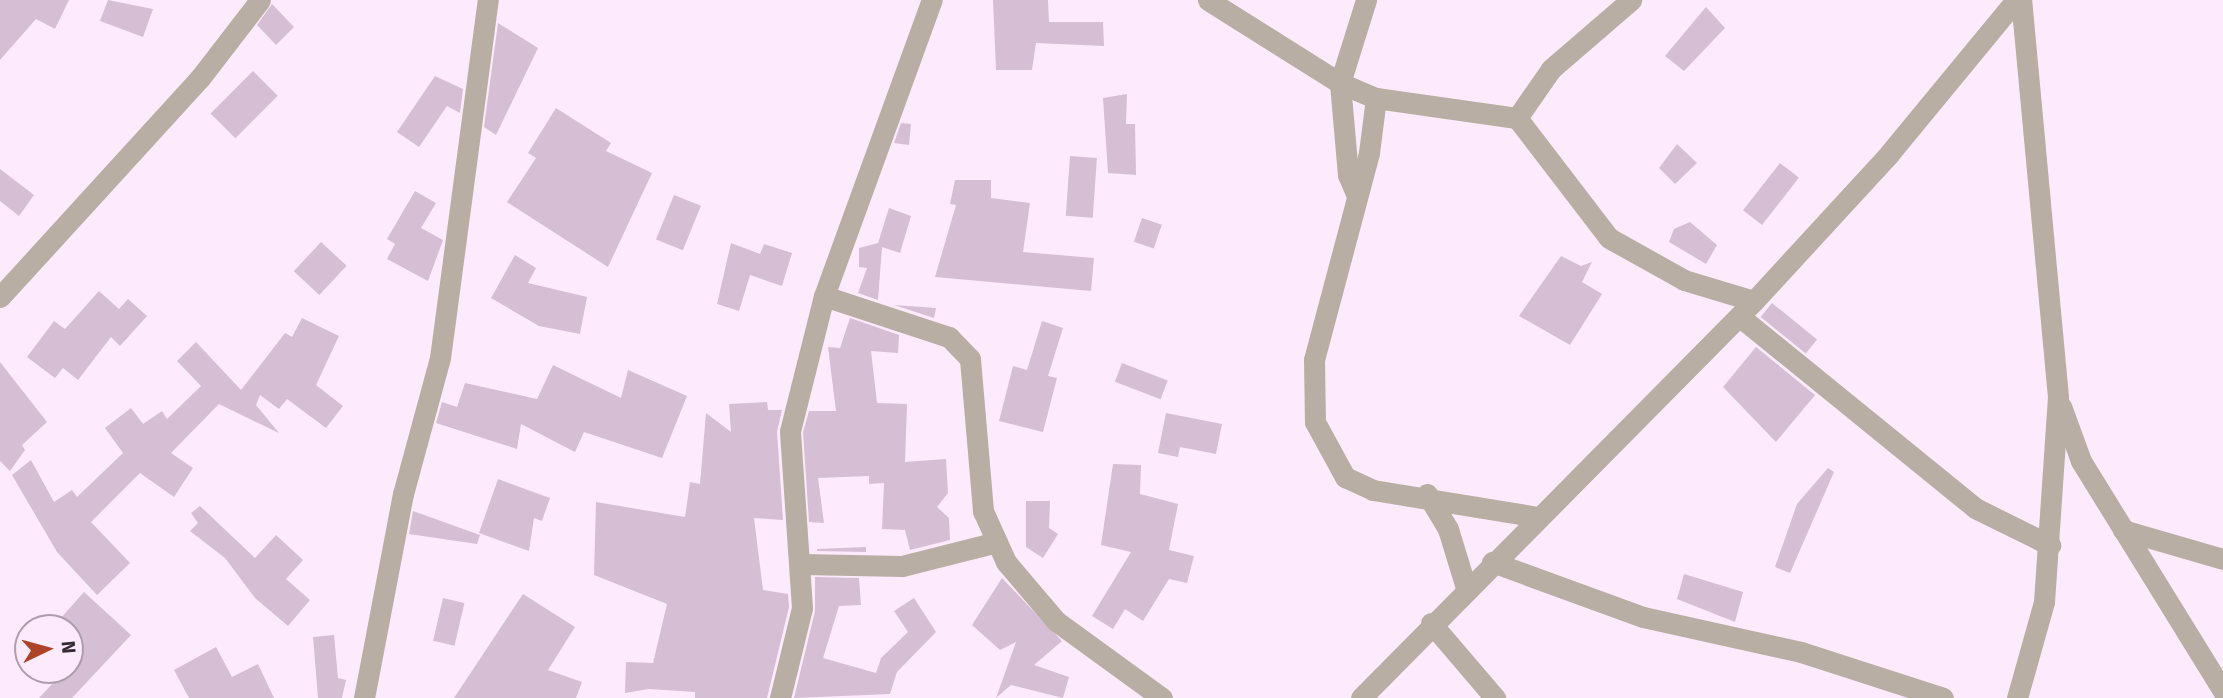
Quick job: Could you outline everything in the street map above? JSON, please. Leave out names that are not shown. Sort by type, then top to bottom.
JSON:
[{"type":"street","points":[[0,298],[243,9],[260,0]]},
{"type":"street","points":[[364,698],[403,494],[440,358],[488,0]]},
{"type":"street","points":[[780,698],[802,608],[802,564],[790,431],[824,296],[932,0]]},
{"type":"street","points":[[1208,0],[1339,83],[1376,98],[1517,118],[1609,237],[1684,280],[1746,308],[1975,508],[2050,544]]},
{"type":"street","points":[[1357,196],[1348,175],[1339,83],[1366,0]]},
{"type":"street","points":[[1517,118],[1551,69],[1631,0]]},
{"type":"street","points":[[1361,698],[1466,588],[1746,308],[1889,154],[2015,0]]},
{"type":"street","points":[[2017,698],[2044,602],[2058,397],[2021,0]]},
{"type":"street","points":[[1376,98],[1357,196],[1314,360],[1315,422],[1345,477],[1373,490],[1427,494],[1537,517]]},
{"type":"street","points":[[824,296],[949,337],[970,359],[983,511],[997,542],[1056,621],[1161,698]]},
{"type":"street","points":[[2058,397],[2081,461],[2223,691]]},
{"type":"street","points":[[1427,494],[1448,529],[1466,588]]},
{"type":"street","points":[[2123,530],[2223,559]]},
{"type":"street","points":[[802,564],[902,566],[997,542]]},
{"type":"street","points":[[1492,562],[1643,617],[1801,652],[1942,698]]},
{"type":"street","points":[[1431,624],[1495,698]]},
{"type":"building","points":[[0,0],[69,0],[55,29],[36,19],[0,60]]},
{"type":"building","points":[[108,0],[153,9],[143,37],[100,21]]},
{"type":"building","points":[[993,0],[1048,0],[1049,22],[1103,22],[1104,46],[1036,43],[1032,70],[996,70]]},
{"type":"building","points":[[272,4],[294,27],[276,45],[257,25]]},
{"type":"building","points":[[1706,7],[1725,28],[1684,71],[1665,56]]},
{"type":"building","points":[[498,23],[538,48],[496,135],[484,127]]},
{"type":"building","points":[[253,71],[278,96],[235,138],[211,113]]},
{"type":"building","points":[[435,76],[463,89],[460,113],[447,106],[419,147],[397,132]]},
{"type":"building","points":[[1127,94],[1126,124],[1135,124],[1136,175],[1108,173],[1103,98]]},
{"type":"building","points":[[556,108],[611,143],[606,151],[652,173],[608,267],[507,202],[536,158],[528,153]]},
{"type":"building","points":[[901,123],[911,124],[909,145],[894,143]]},
{"type":"building","points":[[1677,144],[1697,163],[1675,184],[1659,168]]},
{"type":"building","points":[[1070,156],[1097,158],[1093,218],[1066,216]]},
{"type":"building","points":[[1780,163],[1799,178],[1762,225],[1743,210]]},
{"type":"building","points":[[0,169],[34,195],[19,216],[0,201]]},
{"type":"building","points":[[955,180],[991,180],[991,198],[1030,203],[1023,252],[1094,258],[1091,291],[935,277],[956,205],[950,204]]},
{"type":"building","points":[[415,191],[436,203],[421,228],[443,240],[428,281],[387,259],[395,244],[387,239]]},
{"type":"building","points":[[674,195],[701,206],[683,250],[656,240]]},
{"type":"building","points":[[889,208],[911,216],[900,253],[882,247],[878,300],[858,293],[867,268],[859,267],[859,248],[878,243]]},
{"type":"building","points":[[1142,218],[1162,225],[1154,248],[1134,242]]},
{"type":"building","points":[[1690,222],[1717,245],[1706,264],[1669,242],[1674,229]]},
{"type":"building","points":[[321,242],[347,266],[319,295],[294,271]]},
{"type":"building","points":[[731,243],[760,254],[764,244],[792,253],[782,286],[750,275],[739,311],[717,304]]},
{"type":"building","points":[[515,255],[536,268],[528,283],[587,297],[580,334],[539,326],[491,298]]},
{"type":"building","points":[[1561,256],[1581,266],[1592,262],[1582,282],[1602,294],[1570,345],[1519,316]]},
{"type":"building","points":[[99,291],[119,309],[128,299],[147,316],[120,346],[111,337],[78,380],[63,368],[55,378],[27,357],[54,321],[65,329]]},
{"type":"building","points":[[1772,303],[1817,340],[1806,353],[1761,317]]},
{"type":"building","points":[[894,305],[936,308],[934,318]]},
{"type":"building","points":[[302,318],[339,336],[316,385],[343,406],[326,428],[287,399],[279,409],[260,395],[256,405],[279,433],[219,404],[171,453],[193,468],[174,497],[140,473],[91,522],[130,563],[97,595],[57,552],[12,475],[31,460],[54,502],[72,490],[77,497],[123,453],[105,428],[131,408],[143,424],[162,411],[167,419],[201,386],[177,361],[196,342],[241,390],[285,333],[292,337]]},
{"type":"building","points":[[850,318],[899,335],[898,353],[871,351],[877,403],[907,404],[905,462],[946,459],[948,493],[937,507],[949,518],[950,540],[910,550],[905,530],[882,529],[884,483],[869,484],[869,476],[818,478],[824,523],[809,522],[803,432],[809,411],[836,411],[828,347],[840,348]]},
{"type":"building","points":[[1042,321],[1063,328],[1048,376],[1057,378],[1043,432],[999,421],[1013,366],[1027,370]]},
{"type":"building","points":[[1756,347],[1815,395],[1776,442],[1723,387]]},
{"type":"building","points":[[0,362],[47,422],[22,445],[25,450],[10,471],[0,461]]},
{"type":"building","points":[[1122,363],[1168,381],[1161,399],[1115,382]]},
{"type":"building","points":[[553,365],[621,398],[628,370],[687,396],[662,458],[584,432],[575,452],[521,424],[517,449],[436,423],[442,402],[457,407],[465,383],[537,399]]},
{"type":"building","points":[[767,402],[768,410],[782,410],[777,432],[783,520],[754,518],[763,590],[788,594],[789,607],[767,698],[695,698],[695,692],[649,689],[625,693],[626,662],[653,663],[667,604],[594,575],[596,502],[685,517],[690,482],[700,484],[706,413],[731,432],[729,404]]},
{"type":"building","points":[[1166,413],[1222,424],[1216,454],[1180,447],[1178,457],[1158,453]]},
{"type":"building","points":[[1113,464],[1141,465],[1140,494],[1178,504],[1169,550],[1194,556],[1187,583],[1169,579],[1143,621],[1125,609],[1113,629],[1092,616],[1131,552],[1101,545]]},
{"type":"building","points":[[1828,468],[1834,472],[1790,573],[1775,567],[1797,504]]},
{"type":"building","points":[[498,479],[550,498],[542,521],[534,518],[529,551],[479,533]]},
{"type":"building","points":[[1026,501],[1050,501],[1049,528],[1058,534],[1043,558],[1026,547]]},
{"type":"building","points":[[200,506],[255,558],[276,535],[303,560],[286,579],[310,600],[288,626],[255,598],[225,558],[190,531],[198,523],[191,513]]},
{"type":"building","points":[[413,511],[480,535],[477,544],[409,534]]},
{"type":"building","points":[[866,547],[866,552],[817,551],[817,549]]},
{"type":"building","points":[[1684,574],[1743,592],[1735,622],[1677,599]]},
{"type":"building","points":[[815,577],[859,578],[861,605],[839,606],[823,658],[876,673],[881,658],[908,632],[894,611],[914,598],[936,632],[897,672],[890,694],[794,698],[815,611]]},
{"type":"building","points":[[1002,578],[1062,641],[1034,665],[1069,677],[1063,698],[1011,685],[996,698],[1016,642],[1000,650],[972,625]]},
{"type":"building","points":[[84,592],[131,635],[72,698],[39,698],[52,684],[84,684],[84,614],[64,614]]},
{"type":"building","points":[[523,594],[575,627],[548,670],[582,682],[576,698],[454,698]]},
{"type":"building","points":[[443,598],[464,603],[455,646],[433,641]]},
{"type":"building","points":[[334,635],[338,678],[346,680],[342,698],[318,698],[313,637]]},
{"type":"building","points":[[216,647],[232,677],[258,664],[274,698],[189,698],[174,670]]}]
